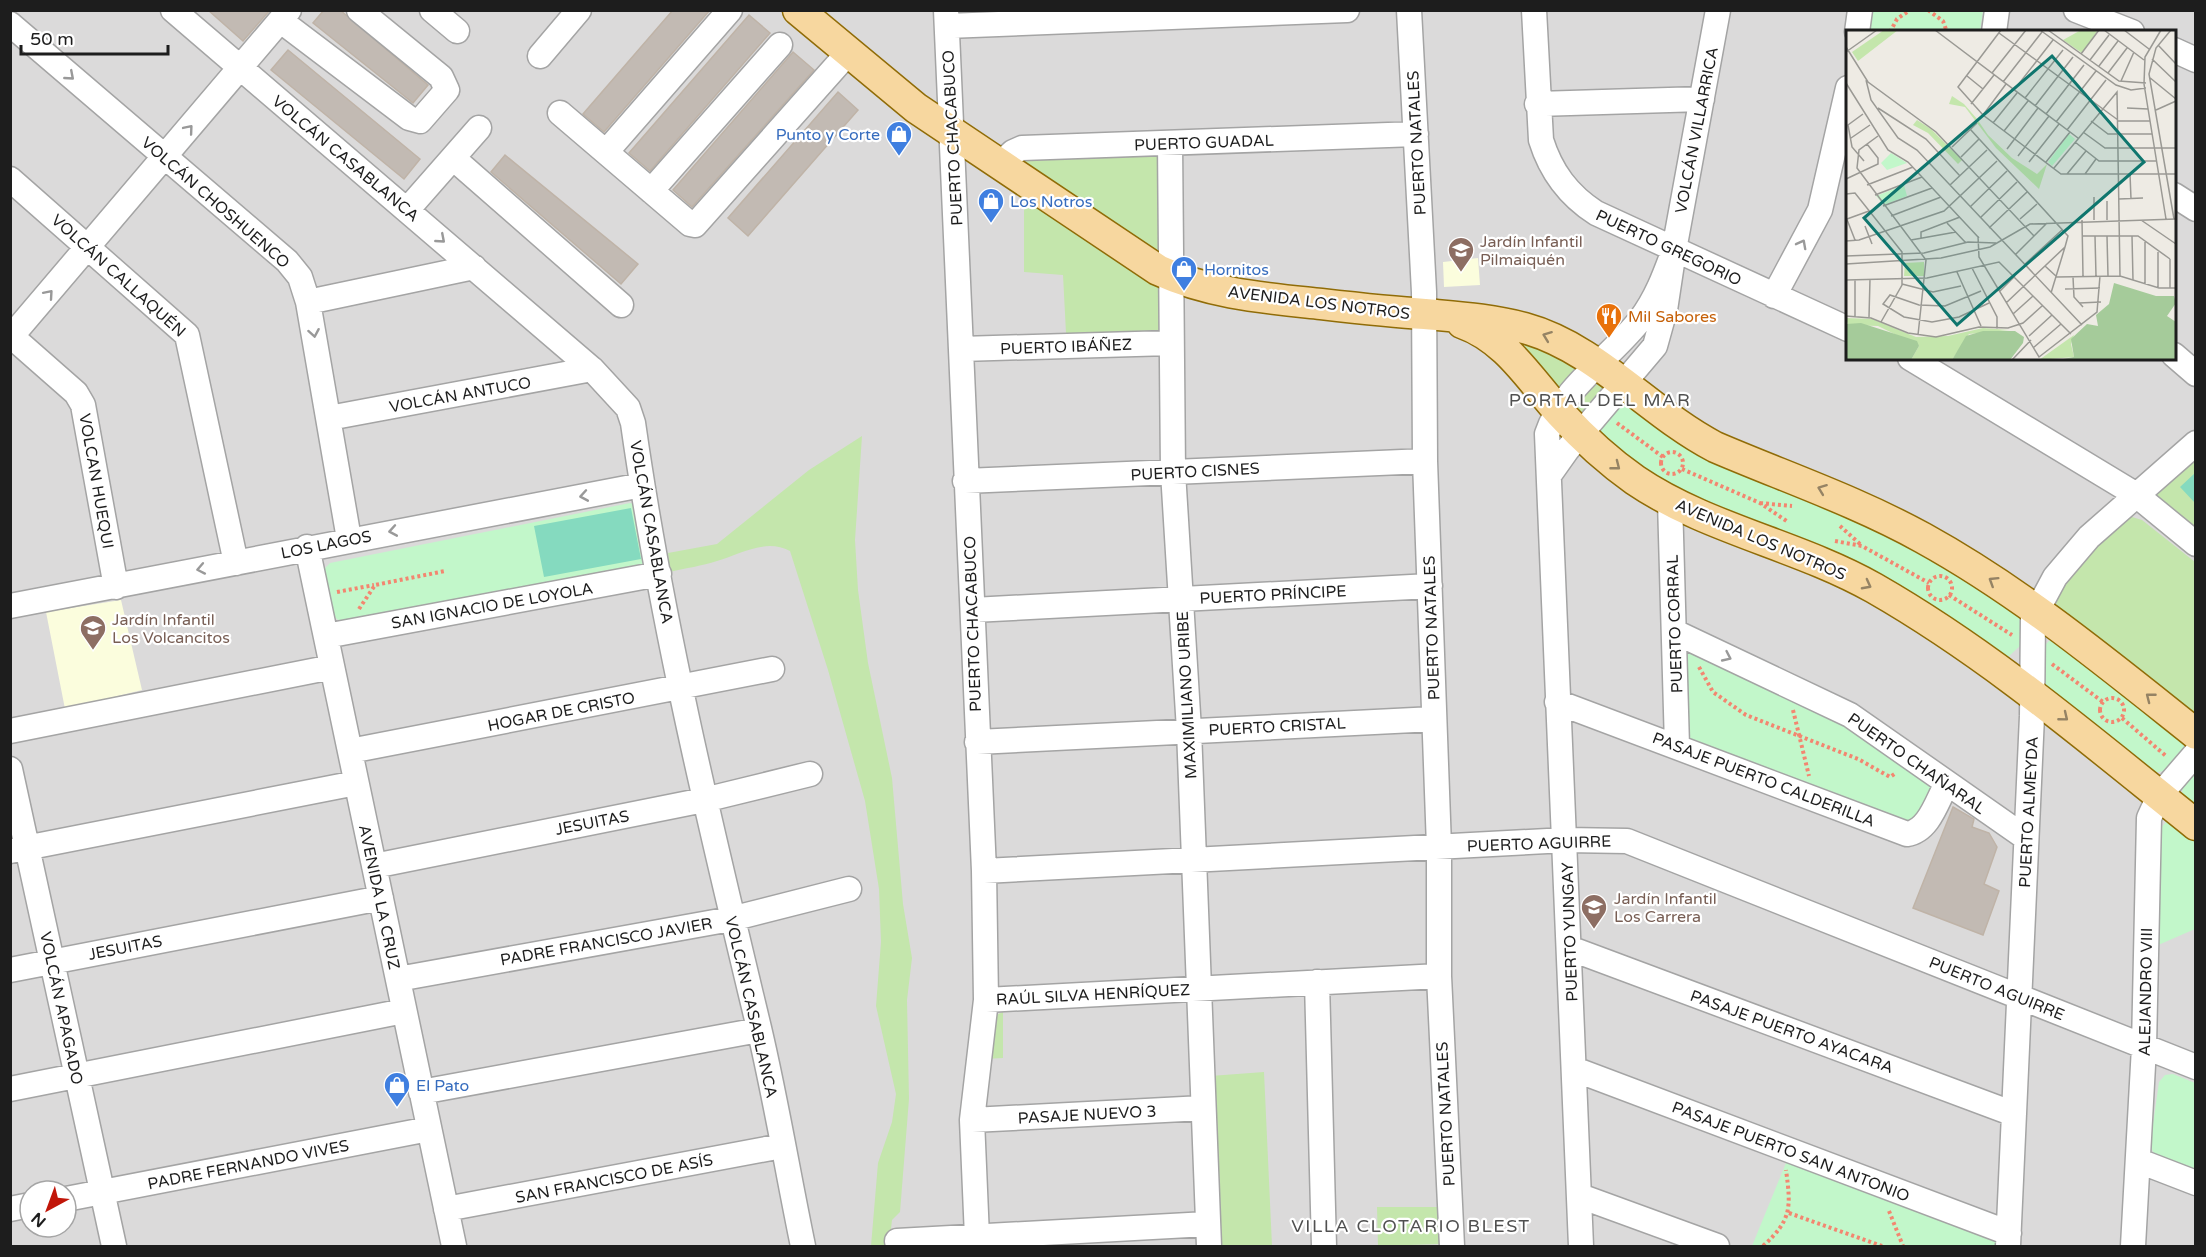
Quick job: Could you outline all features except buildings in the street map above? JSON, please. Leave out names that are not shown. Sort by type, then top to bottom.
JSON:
[{"type":"main road","name":"AVENIDA LOS NOTROS","points":[[798,10],[893,92],[1140,259],[1171,276],[1193,284],[1251,297],[1500,322],[1560,341],[1598,364],[1694,436],[1715,447],[1834,494],[1879,515],[1941,549],[2036,610],[2196,734]]},
{"type":"main road","name":"AVENIDA LOS NOTROS","points":[[1424,314],[1457,322],[1485,334],[1516,360],[1580,434],[1634,479],[1670,501],[1842,572],[1929,621],[2032,691],[2196,825]]},
{"type":"street","name":"VOLCÁN CASABLANCA","points":[[173,10],[592,369],[628,408],[633,423],[658,574],[704,800],[759,1030],[802,1246]]},
{"type":"street","points":[[11,336],[285,16],[409,118],[420,121],[447,90],[441,77],[359,10]]},
{"type":"street","points":[[432,10],[457,31]]},
{"type":"street","points":[[540,56],[579,10]]},
{"type":"street","points":[[606,152],[730,10]]},
{"type":"street","points":[[946,18],[1347,10]]},
{"type":"street","name":"PUERTO NATALES","points":[[1409,10],[1424,314],[1425,461],[1439,847],[1439,976],[1452,1246]]},
{"type":"street","name":"PUERTO GREGORIO","points":[[1534,10],[1537,104],[1541,140],[1546,156],[1566,188],[1596,213],[1846,328]]},
{"type":"street","name":"VOLCÁN VILLARRICA","points":[[1580,434],[1646,360],[1659,337],[1718,10]]},
{"type":"street","points":[[1857,30],[1860,10]]},
{"type":"street","points":[[1994,30],[1998,10]]},
{"type":"street","points":[[2076,10],[2128,30]]},
{"type":"street","name":"PUERTO CHACABUCO","points":[[946,18],[984,870],[986,1000],[972,1120],[977,1237]]},
{"type":"street","name":"VOLCÁN CHOSHUENCO","points":[[10,24],[287,261],[300,277],[308,302],[349,539]]},
{"type":"street","points":[[651,191],[780,45]]},
{"type":"street","points":[[2176,50],[2196,60]]},
{"type":"street","points":[[560,113],[690,224],[699,222],[848,53]]},
{"type":"street","points":[[1774,296],[1820,210],[1846,94]]},
{"type":"street","points":[[1537,104],[1702,99]]},
{"type":"street","points":[[407,210],[479,128]]},
{"type":"street","name":"PUERTO GUADAL","points":[[999,165],[1008,155],[1022,148],[1416,134]]},
{"type":"street","name":"MAXIMILIANO URIBE","points":[[1170,143],[1170,343],[1173,472],[1189,730],[1208,1235]]},
{"type":"street","points":[[453,158],[621,305]]},
{"type":"street","name":"VOLCÁN CALLAQUÉN","points":[[10,179],[183,329],[190,340],[236,563]]},
{"type":"street","points":[[2176,196],[2196,209]]},
{"type":"street","name":"VOLCÁN VILLARRICA","points":[[1559,411],[1598,364],[1640,321],[1663,280],[1674,250]]},
{"type":"street","points":[[308,302],[474,267]]},
{"type":"street","name":"VOLCAN HUEQUI","points":[[11,336],[76,393],[83,405],[116,586]]},
{"type":"street","name":"PUERTO IBÁÑEZ","points":[[961,349],[1170,343]]},
{"type":"street","points":[[2176,356],[2196,374]]},
{"type":"street","points":[[1913,360],[2135,494],[2196,544]]},
{"type":"street","name":"VOLCÁN ANTUCO","points":[[329,418],[592,369]]},
{"type":"street","name":"PUERTO YUNGAY","points":[[1559,411],[1547,434],[1557,702],[1566,840],[1581,1246]]},
{"type":"street","points":[[1550,474],[1580,434]]},
{"type":"street","name":"PUERTO ALMEYDA","points":[[2008,1240],[2032,691],[2031,629],[2036,610],[2076,550],[2135,494],[2196,443]]},
{"type":"street","name":"PUERTO CISNES","points":[[965,481],[1425,461]]},
{"type":"street","name":"LOS LAGOS","points":[[10,606],[236,563],[307,547],[642,485]]},
{"type":"street","name":"PUERTO CORRAL","points":[[1670,501],[1677,746]]},
{"type":"street","name":"AVENIDA LA CRUZ","points":[[307,547],[317,597],[335,634],[332,667],[446,1209],[450,1246]]},
{"type":"street","name":"SAN IGNACIO DE LOYOLA","points":[[335,634],[658,574]]},
{"type":"street","name":"PUERTO PRÍNCIPE","points":[[973,610],[1430,586]]},
{"type":"street","name":"PUERTO CHAÑARAL","points":[[1675,632],[1850,715],[2026,838]]},
{"type":"street","points":[[10,731],[332,667]]},
{"type":"street","name":"HOGAR DE CRISTO","points":[[350,751],[772,669]]},
{"type":"street","name":"PASAJE PUERTO CALDERILLA","points":[[1557,702],[1907,834],[1916,833],[1925,825],[1947,783]]},
{"type":"street","name":"PUERTO CRISTAL","points":[[977,742],[1434,719]]},
{"type":"street","name":"ALEJANDRO VIII","points":[[2133,1246],[2144,1047],[2149,818],[2159,796],[2188,762]]},
{"type":"street","name":"VOLCÁN APAGADO","points":[[10,769],[19,849],[53,962],[114,1246]]},
{"type":"street","name":"JESUITAS","points":[[374,866],[704,800],[810,774]]},
{"type":"street","points":[[19,849],[356,783]]},
{"type":"street","name":"PUERTO AGUIRRE","points":[[984,870],[1566,840],[1627,841],[2196,1067]]},
{"type":"street","name":"PADRE FRANCISCO JAVIER","points":[[398,979],[731,919],[849,889]]},
{"type":"street","name":"JESUITAS","points":[[10,970],[381,897]]},
{"type":"street","name":"PASAJE PUERTO AYACARA","points":[[1569,948],[2014,1114]]},
{"type":"street","name":"RAÚL SILVA HENRÍQUEZ","points":[[986,1000],[1439,976]]},
{"type":"street","points":[[1317,982],[1324,1246]]},
{"type":"street","points":[[10,1089],[404,1011]]},
{"type":"street","points":[[421,1092],[759,1030]]},
{"type":"street","name":"PASAJE PUERTO SAN ANTONIO","points":[[1574,1069],[1886,1187],[2008,1240]]},
{"type":"street","name":"PASAJE NUEVO 3","points":[[972,1120],[1203,1108]]},
{"type":"street","name":"PADRE FERNANDO VIVES","points":[[78,1196],[429,1129]]},
{"type":"street","name":"SAN FRANCISCO DE ASÍS","points":[[446,1209],[782,1146]]},
{"type":"street","points":[[2139,1161],[2196,1183]]},
{"type":"street","points":[[1580,1196],[1717,1246]]},
{"type":"street","points":[[897,1241],[977,1237],[1208,1235]]},
{"type":"path","points":[[1891,30],[1900,12],[1910,10]]},
{"type":"path","points":[[1928,10],[1942,21],[1946,30]]},
{"type":"path","points":[[1616,423],[1663,457]]},
{"type":"path","points":[[1670,452],[1679,454],[1684,463],[1682,469],[1676,474],[1666,473],[1662,465],[1663,457],[1670,452]]},
{"type":"path","points":[[1682,469],[1760,503],[1791,524]]},
{"type":"path","points":[[1824,540],[1863,546],[1929,583]]},
{"type":"path","points":[[317,597],[445,571]]},
{"type":"path","points":[[1943,577],[1949,580],[1951,592],[1943,599],[1935,599],[1929,592],[1929,583],[1934,578],[1943,577]]},
{"type":"path","points":[[335,634],[375,585]]},
{"type":"path","points":[[1696,662],[1713,692],[1746,715],[1858,759],[1890,777],[1914,760]]},
{"type":"path","points":[[1787,686],[1814,798]]},
{"type":"path","points":[[2108,699],[2119,701],[2124,709],[2122,717],[2114,722],[2105,720],[2100,712],[2103,702],[2108,699]]},
{"type":"path","points":[[2122,717],[2144,735],[2188,762]]},
{"type":"path","points":[[1763,1246],[1776,1235],[1789,1213],[1784,1148]]},
{"type":"path","points":[[1886,1187],[1889,1212],[1904,1246]]},
{"type":"path","points":[[1789,1213],[1882,1246]]},
{"type":"shaded area","points":[[11,11],[2195,11],[2195,1246],[11,1246]]},
{"type":"shaded area","name":"Jardín Infantil Pilmaiquén","points":[[1478,258],[1480,285],[1444,287],[1443,262]]},
{"type":"shaded area","name":"Jardín Infantil Los Volcancitos","points":[[121,600],[142,690],[65,709],[46,612]]},
{"type":"green space","points":[[1868,11],[1983,11],[1980,30],[1864,30]]},
{"type":"green space","points":[[1159,152],[1160,252],[1153,254],[1016,162],[1020,158]]},
{"type":"green space","points":[[1024,195],[1160,282],[1163,327],[1148,336],[1066,333],[1063,275],[1024,272]]},
{"type":"green space","points":[[1487,325],[1583,364],[1560,396]]},
{"type":"green space","points":[[1604,383],[1607,387],[1584,414],[1579,411],[1579,401],[1585,392]]},
{"type":"green space","points":[[1623,402],[1844,509],[2018,609],[2022,621],[2021,645],[2008,657],[2001,657],[1687,501],[1597,440],[1599,427]]},
{"type":"green space","points":[[862,436],[855,540],[858,590],[868,663],[892,778],[903,904],[912,958],[907,1000],[909,1099],[900,1212],[892,1220],[889,1246],[871,1246],[878,1163],[892,1122],[896,1094],[876,1006],[881,942],[879,889],[865,801],[828,670],[790,551],[772,546],[753,548],[711,563],[670,572],[668,553],[717,544],[809,470]]},
{"type":"green space","points":[[2195,455],[2195,530],[2157,497],[2158,486]]},
{"type":"green space","points":[[2195,473],[2195,503],[2180,487]]},
{"type":"green space","points":[[634,504],[646,563],[642,567],[345,626],[329,612],[323,570],[330,563]]},
{"type":"green space","points":[[631,508],[641,559],[544,577],[534,526]]},
{"type":"green space","points":[[2126,518],[2142,520],[2195,562],[2195,720],[2060,618],[2058,613],[2056,592],[2062,576]]},
{"type":"green space","points":[[2057,639],[2184,739],[2185,753],[2172,770],[2151,773],[2044,685],[2043,647],[2049,641]]},
{"type":"green space","points":[[1687,647],[1845,724],[1927,777],[1933,792],[1913,827],[1695,747],[1686,737],[1682,650]]},
{"type":"green space","points":[[2195,767],[2195,815],[2185,802],[2182,791]]},
{"type":"green space","points":[[2166,822],[2179,822],[2195,836],[2195,929],[2156,946],[2160,829]]},
{"type":"green space","points":[[1003,1012],[1003,1058],[984,1059],[994,1016]]},
{"type":"green space","points":[[1264,1072],[1272,1246],[1217,1246],[1210,1076]]},
{"type":"green space","points":[[2173,1074],[2195,1083],[2195,1177],[2155,1156],[2150,1145],[2159,1082],[2165,1075]]},
{"type":"green space","points":[[1788,1158],[1993,1233],[2001,1246],[1752,1246]]},
{"type":"green space","points":[[1377,1207],[1439,1207],[1441,1244],[1378,1246]]},
{"type":"place","name":"Punto y Corte","points":[[899,157]]},
{"type":"place","name":"Los Notros","points":[[991,224]]},
{"type":"place","name":"Jardín Infantil Pilmaiquén","points":[[1461,273]]},
{"type":"place","name":"Hornitos","points":[[1184,292]]},
{"type":"place","name":"Mil Sabores","points":[[1609,339]]},
{"type":"place","name":"Jardín Infantil Los Volcancitos","points":[[93,651]]},
{"type":"place","name":"Jardín Infantil Los Carrera","points":[[1594,930]]},
{"type":"place","name":"El Pato","points":[[397,1108]]},
{"type":"district","name":"PORTAL DEL MAR","points":[[1600,400]]},
{"type":"district","name":"VILLA CLOTARIO BLEST","points":[[1411,1226]]}]
